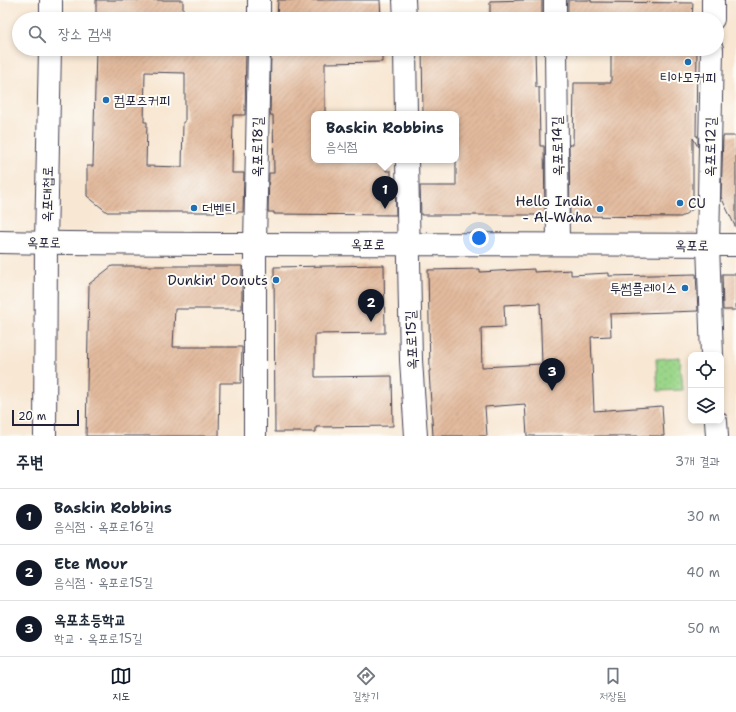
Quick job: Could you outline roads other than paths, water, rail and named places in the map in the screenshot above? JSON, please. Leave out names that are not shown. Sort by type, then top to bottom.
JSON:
[{"type":"street","points":[[51,0],[51,12]]},
{"type":"street","points":[[259,0],[259,12]]},
{"type":"street","points":[[404,0],[404,12]]},
{"type":"street","points":[[555,0],[555,12]]},
{"type":"street","points":[[713,0],[713,12]]},
{"type":"street","name":"옥포대첩로","points":[[45,436],[46,242],[50,56]]},
{"type":"street","name":"옥포로18길","points":[[255,436],[255,244],[259,56]]},
{"type":"street","points":[[405,56],[406,111]]},
{"type":"street","name":"옥포로14길","points":[[556,56],[558,244]]},
{"type":"street","name":"옥포로12길","points":[[712,56],[708,245],[712,352]]},
{"type":"street","name":"옥포로15길","points":[[406,163],[416,436]]},
{"type":"street","name":"옥포로","points":[[0,242],[736,245]]},
{"type":"street","points":[[716,424],[717,436]]},
{"type":"place","name":"티아모커피","points":[[688,62]]},
{"type":"place","name":"컴포즈커피","points":[[106,100]]},
{"type":"place","name":"CU","points":[[680,203]]},
{"type":"place","name":"더벤티","points":[[194,208]]},
{"type":"place","name":"Baskin Robbins","points":[[385,209]]},
{"type":"place","name":"Hello India - Al-Waha","points":[[600,209]]},
{"type":"place","name":"Dunkin' Donuts","points":[[276,280]]},
{"type":"place","name":"투썸플레이스","points":[[685,288]]},
{"type":"place","name":"Ete Mour","points":[[371,322]]},
{"type":"place","name":"옥포초등학교","points":[[552,391]]}]
